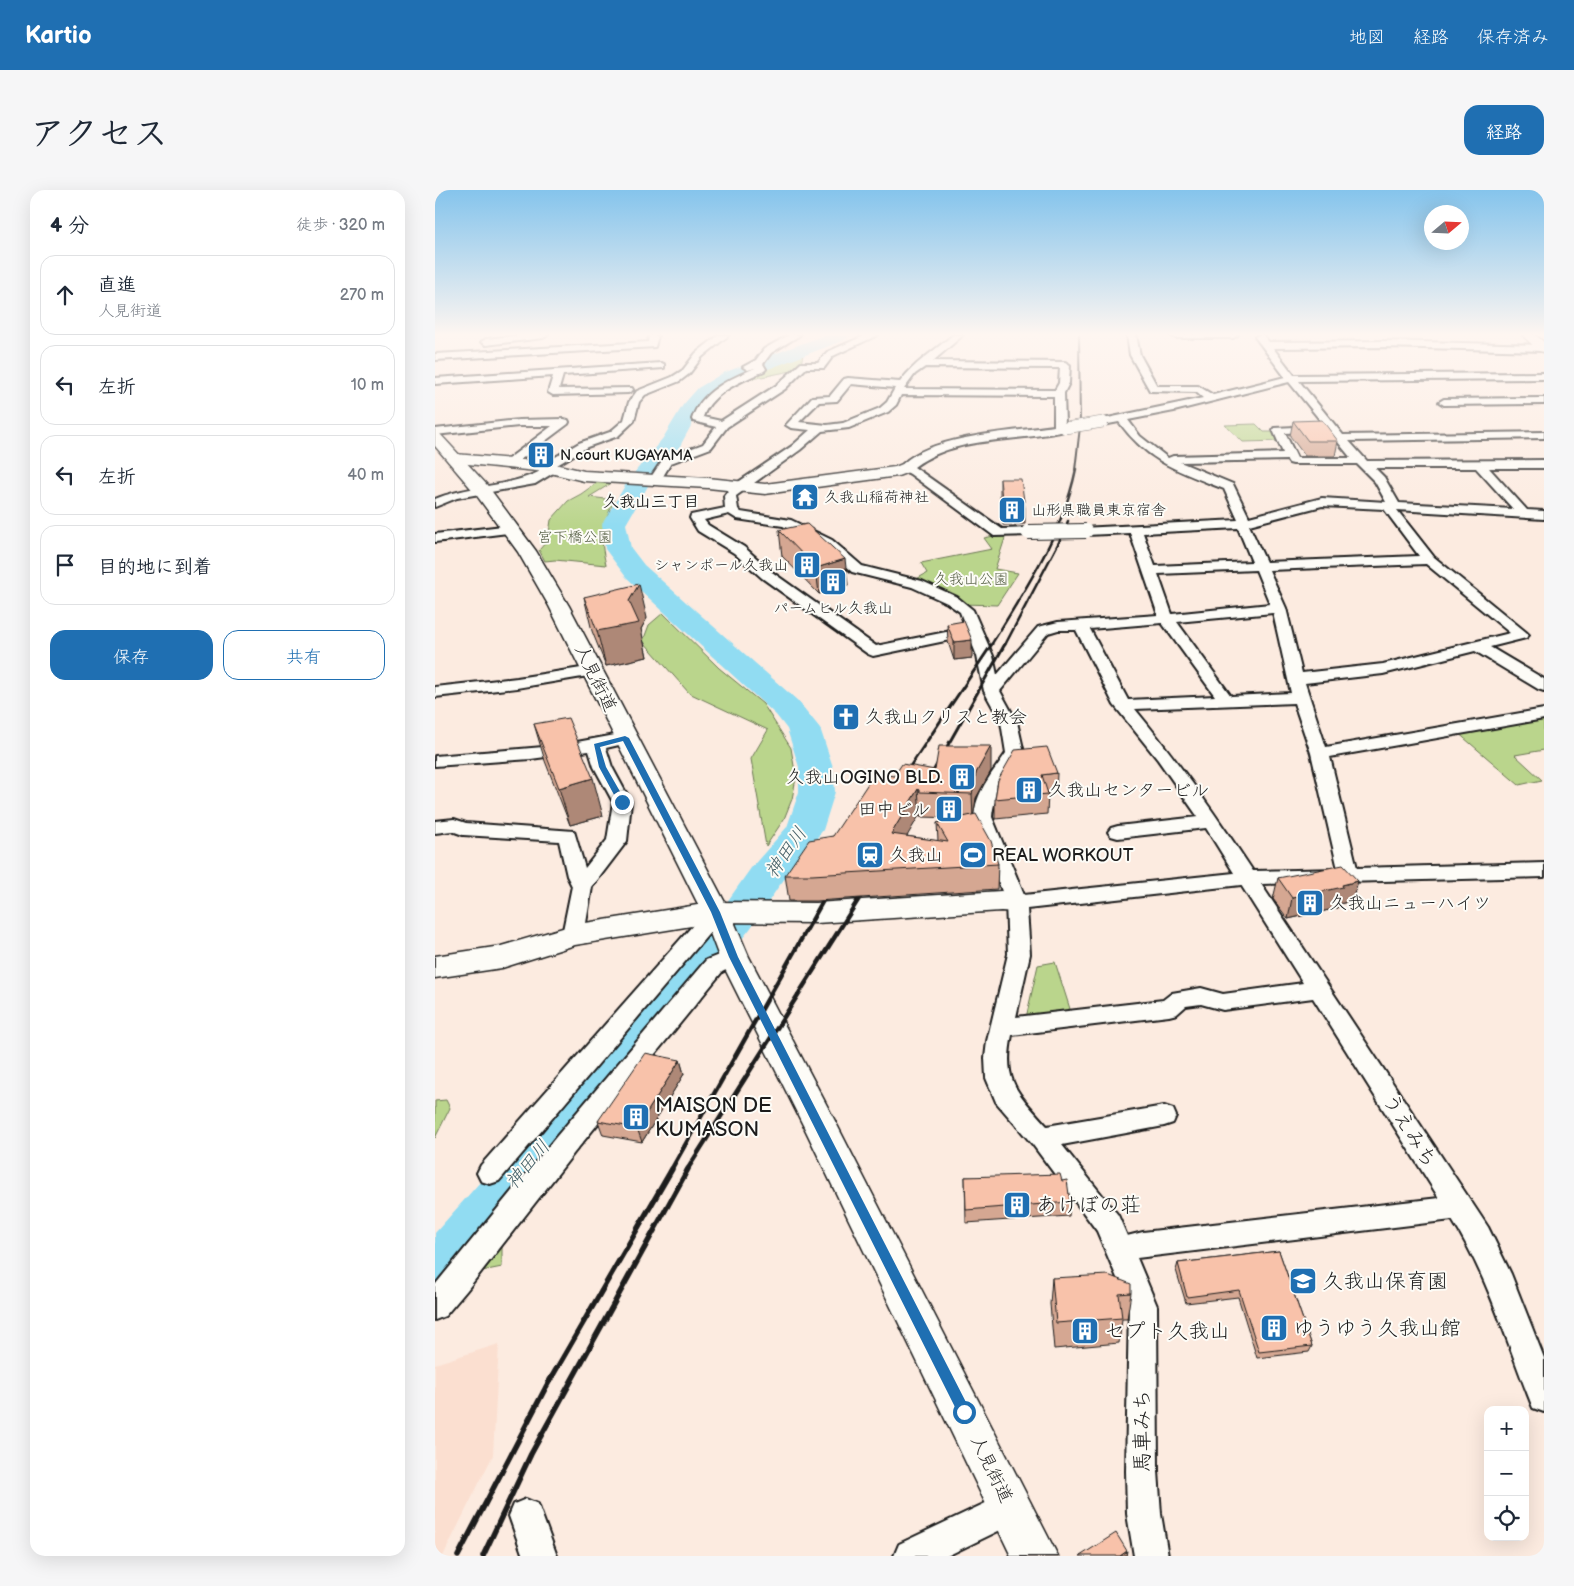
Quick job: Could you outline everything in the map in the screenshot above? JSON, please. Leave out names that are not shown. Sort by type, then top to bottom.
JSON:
[{"type":"main road","name":"人見街道","points":[[435,437],[481,489],[527,551],[594,671],[625,738],[723,928],[1035,1556]]},
{"type":"main road","points":[[455,459],[550,468],[584,476],[765,489],[782,488],[819,480],[898,471],[905,468]]},
{"type":"main road","points":[[435,967],[502,957],[573,935],[723,928],[763,909],[816,913],[1001,901],[1016,902]]},
{"type":"street","points":[[435,502],[454,495],[531,480],[583,445],[614,434],[629,421],[637,399]]},
{"type":"street","points":[[711,399],[698,412],[697,419],[723,425]]},
{"type":"street","points":[[647,480],[667,461],[707,446],[723,425],[763,399]]},
{"type":"street","points":[[814,399],[791,426],[820,428],[845,426],[884,410],[894,399]]},
{"type":"street","points":[[1060,399],[1063,428]]},
{"type":"street","points":[[905,468],[920,456],[934,450],[1122,419],[1211,399]]},
{"type":"street","points":[[1296,679],[1383,669],[1521,635],[1429,560],[1391,505],[1380,480],[1337,434],[1308,399]]},
{"type":"street","points":[[1444,402],[1544,401]]},
{"type":"street","points":[[1122,419],[1136,438],[1164,460],[1229,487],[1279,608],[1300,698],[1320,753],[1349,874]]},
{"type":"street","points":[[435,432],[519,423],[565,422],[508,464]]},
{"type":"street","points":[[820,428],[796,448],[739,486],[731,496],[732,510],[737,515],[786,523],[827,543],[857,569],[917,584],[952,600],[967,610],[985,656],[992,691],[1009,722],[1015,754],[988,791],[983,806],[983,817],[1016,902],[1019,954],[997,1058],[998,1078],[1005,1095],[1042,1138],[1108,1224],[1120,1250],[1143,1244],[1459,1207]]},
{"type":"street","points":[[1544,435],[1337,434],[1278,430],[1293,461],[1480,465],[1544,464]]},
{"type":"street","points":[[1164,460],[1291,456]]},
{"type":"street","points":[[1480,465],[1523,513]]},
{"type":"street","points":[[905,468],[914,471],[999,533],[1207,526],[1244,522],[1316,502],[1523,513],[1543,516]]},
{"type":"street","points":[[732,510],[696,518],[703,528],[739,550],[804,603],[873,651],[974,631]]},
{"type":"street","points":[[435,538],[511,529]]},
{"type":"street","points":[[1135,529],[1151,570],[1166,618],[1227,702]]},
{"type":"street","points":[[1151,570],[1429,560]]},
{"type":"street","points":[[992,691],[1043,630],[1058,626],[1279,608]]},
{"type":"street","name":"うえみち","points":[[1081,625],[1122,705],[1164,756],[1211,822],[1478,1236],[1497,1274],[1543,1389]]},
{"type":"street","points":[[1477,646],[1544,686]]},
{"type":"street","points":[[435,692],[517,683],[594,671]]},
{"type":"street","points":[[1122,705],[1300,698]]},
{"type":"street","points":[[1320,753],[1544,714]]},
{"type":"street","points":[[435,762],[596,745],[625,738]]},
{"type":"street","points":[[573,935],[582,886],[617,841],[622,802],[603,767],[596,745]]},
{"type":"street","points":[[1118,832],[1211,822]]},
{"type":"street","points":[[435,826],[454,825],[463,828],[567,836],[577,876],[582,886]]},
{"type":"street","points":[[1016,902],[1035,902],[1246,878],[1544,870]]},
{"type":"street","points":[[490,1173],[723,928]]},
{"type":"street","points":[[435,1306],[457,1282],[565,1144],[714,966],[723,928]]},
{"type":"street","points":[[1003,1027],[1169,1008],[1180,999],[1201,996],[1223,1002],[1319,989]]},
{"type":"street","points":[[1042,1138],[1164,1116]]},
{"type":"street","name":"馬車みち","points":[[1120,1250],[1143,1306],[1142,1471],[1144,1514],[1151,1556]]},
{"type":"street","points":[[911,1556],[1011,1508]]},
{"type":"street","points":[[526,1516],[540,1556]]},
{"type":"shaded area","points":[[499,1344],[493,1455],[443,1556],[435,1556],[435,1364]]},
{"type":"green space","points":[[1256,424],[1264,432],[1277,432],[1281,441],[1243,442],[1225,425]]},
{"type":"green space","name":"宮下橋公園","points":[[602,479],[615,481],[589,497],[614,500],[602,539],[606,565],[555,560],[545,561],[539,550],[548,540],[551,520],[568,501]]},
{"type":"green space","name":"久我山公園","points":[[1006,535],[995,569],[1018,573],[997,605],[962,604],[913,581],[927,573],[921,563],[992,549],[984,538]]},
{"type":"green space","points":[[663,613],[719,668],[763,704],[791,748],[796,778],[792,799],[784,819],[766,846],[751,759],[768,730],[689,693],[643,641],[649,625]]},
{"type":"green space","points":[[1544,716],[1544,750],[1515,755],[1542,780],[1519,785],[1457,732]]},
{"type":"green space","points":[[1055,962],[1071,1012],[1026,1018],[1038,965]]},
{"type":"green space","points":[[446,1100],[450,1108],[435,1138],[435,1101]]},
{"type":"green space","points":[[502,1234],[502,1267],[467,1274]]},
{"type":"building","points":[[1322,420],[1338,441],[1308,441],[1293,421]]},
{"type":"building","points":[[1000,479],[1021,479],[1025,508],[1003,508]]},
{"type":"building","points":[[807,524],[845,559],[816,568],[779,530]]},
{"type":"building","points":[[639,584],[629,601],[639,623],[597,631],[584,597]]},
{"type":"building","points":[[964,621],[972,640],[954,642],[947,624]]},
{"type":"building","points":[[568,718],[593,778],[559,788],[534,724]]},
{"type":"building","points":[[939,746],[991,746],[976,773],[972,794],[920,792],[918,789],[891,834],[948,842],[937,823],[976,814],[991,841],[998,864],[785,875],[809,840],[833,836],[875,773],[894,776],[902,764],[935,770]]},
{"type":"building","points":[[1047,747],[1057,773],[1042,775],[1048,794],[995,799],[998,780],[1015,750]]},
{"type":"building","points":[[1343,865],[1358,881],[1342,885],[1343,887],[1292,898],[1278,878]]},
{"type":"building","points":[[645,1053],[680,1060],[637,1128],[598,1121]]},
{"type":"building","points":[[1060,1174],[1062,1181],[1067,1180],[1070,1202],[966,1210],[965,1177]]},
{"type":"building","name":"ゆうゆう久我山館","points":[[1279,1251],[1312,1346],[1259,1352],[1239,1290],[1187,1297],[1178,1263]]},
{"type":"building","points":[[1108,1275],[1131,1284],[1131,1293],[1119,1294],[1122,1318],[1056,1323],[1052,1278]]},
{"type":"building","points":[[1116,1533],[1127,1551],[1120,1556],[1080,1556]]},
{"type":"waterway","name":"神田川","points":[[435,1272],[736,919],[765,877],[804,830],[817,792],[816,767],[803,728],[787,708],[635,571],[618,549],[614,524],[637,484],[672,441],[690,409],[699,399]]},
{"type":"railway","points":[[1075,470],[1080,427],[1080,399]]},
{"type":"railway","points":[[991,645],[1029,582],[1052,538],[1062,516],[1076,469]]},
{"type":"railway","points":[[1005,645],[1068,521]]},
{"type":"railway","points":[[903,777],[992,644]]},
{"type":"railway","points":[[927,782],[1005,644]]},
{"type":"railway","points":[[687,1170],[867,886]]},
{"type":"railway","points":[[671,1170],[829,890]]},
{"type":"railway","points":[[458,1556],[546,1387],[672,1169]]},
{"type":"railway","points":[[483,1556],[531,1454],[688,1169]]},
{"type":"place","name":"N court KUGAYAMA","points":[[541,455]]},
{"type":"place","name":"久我山稲荷神社","points":[[805,497]]},
{"type":"place","name":"山形県職員東京宿舎","points":[[1012,510]]},
{"type":"place","name":"シャンポール久我山","points":[[807,565]]},
{"type":"place","name":"パームヒル久我山","points":[[833,582]]},
{"type":"place","name":"久我山クリスと教会","points":[[846,717]]},
{"type":"place","name":"久我山OGINO BLD.","points":[[962,777]]},
{"type":"place","name":"久我山センタービル","points":[[1029,790]]},
{"type":"place","name":"田中ビル","points":[[949,809]]},
{"type":"place","name":"久我山","points":[[870,855]]},
{"type":"place","name":"REAL WORKOUT","points":[[973,855]]},
{"type":"place","name":"久我山ニューハイツ","points":[[1310,903]]},
{"type":"place","name":"MAISON DE KUMASON","points":[[636,1117]]},
{"type":"place","name":"あけぼの荘","points":[[1017,1205]]},
{"type":"place","name":"久我山保育園","points":[[1303,1281]]},
{"type":"place","name":"ゆうゆう久我山館","points":[[1274,1328]]},
{"type":"place","name":"セプト久我山","points":[[1085,1331]]},
{"type":"district","name":"久我山三丁目","points":[[651,501]]},
{"type":"route","points":[[622,802],[603,767],[596,745],[625,738],[715,912],[727,943],[964,1412]]}]
